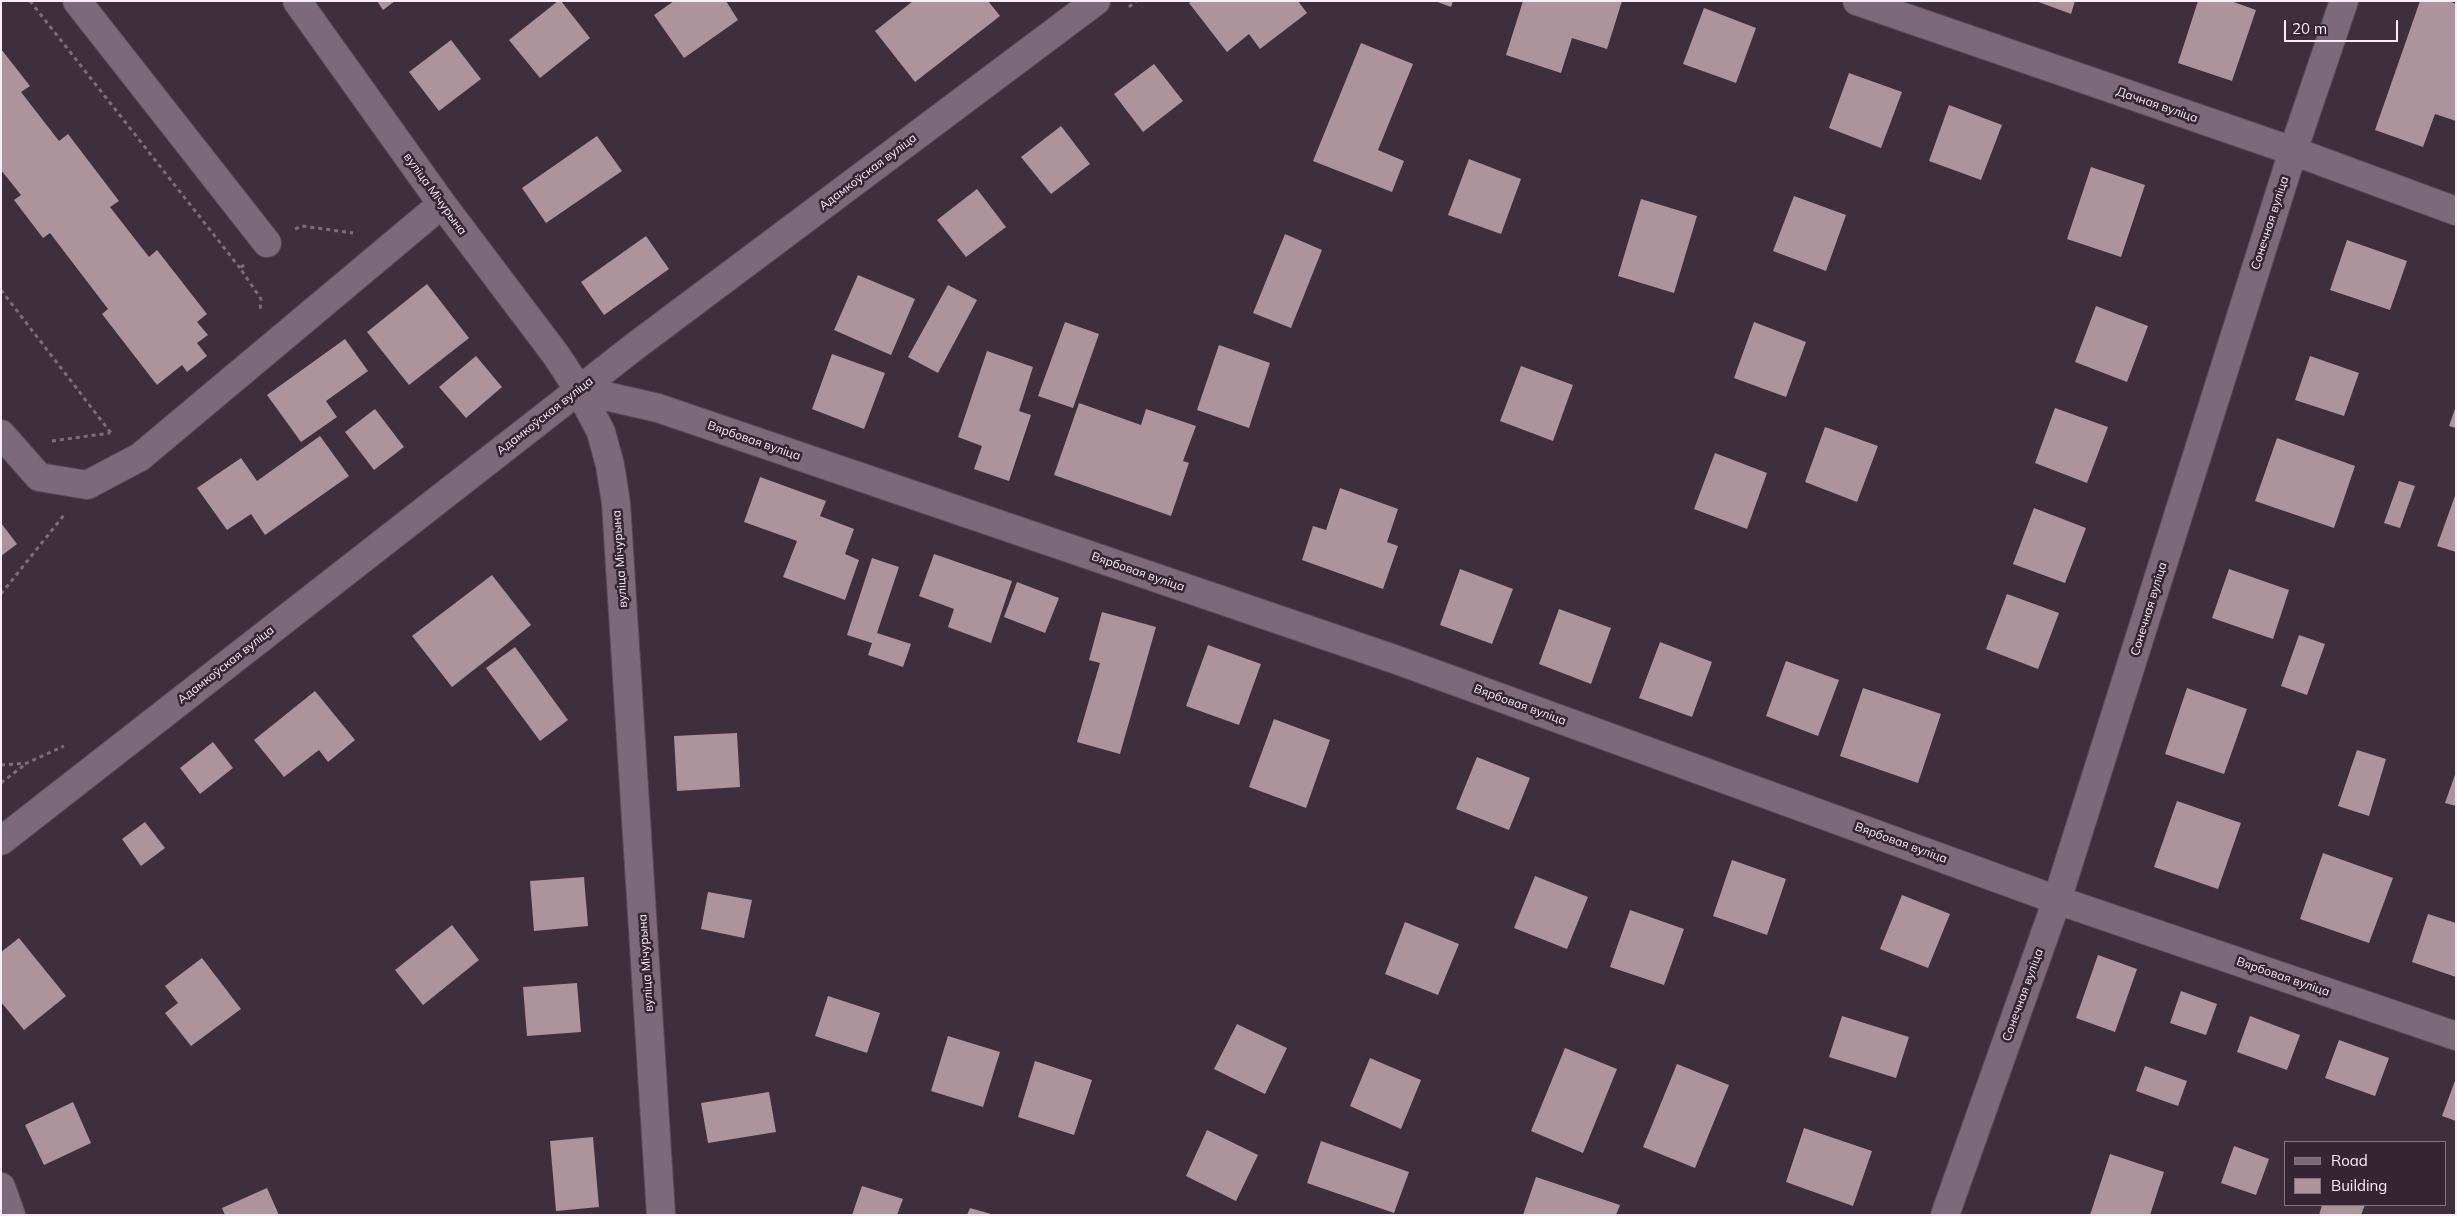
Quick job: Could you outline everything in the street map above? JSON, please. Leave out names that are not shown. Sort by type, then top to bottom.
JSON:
[{"type":"street","points":[[77,1],[268,243]]},
{"type":"street","name":"вуліца Мічурына","points":[[297,1],[442,204],[556,355],[579,390],[601,432],[610,465],[616,503],[661,1215]]},
{"type":"street","name":"Адамкоўская вуліца","points":[[1,840],[579,390],[1096,1]]},
{"type":"street","name":"Дачная вуліца","points":[[1857,1],[2293,151],[2456,211]]},
{"type":"street","name":"Сонечная вуліца","points":[[1945,1215],[2057,900],[2293,151],[2344,1]]},
{"type":"street","points":[[6,440],[39,477],[87,485],[140,457],[442,204]]},
{"type":"street","name":"Вярбовая вуліца","points":[[579,390],[658,408],[1385,656],[2057,900],[2456,1036]]},
{"type":"street","points":[[1,1187],[11,1215]]},
{"type":"path","points":[[30,1],[240,268],[261,299],[260,316]]},
{"type":"path","points":[[240,268],[268,243],[302,226],[398,240]]},
{"type":"path","points":[[1,290],[110,433]]},
{"type":"path","points":[[6,440],[119,431]]},
{"type":"path","points":[[1,594],[87,485]]},
{"type":"path","points":[[1,783],[27,763],[73,742]]},
{"type":"path","points":[[1,765],[27,763]]},
{"type":"building","points":[[377,1],[395,1],[383,10]]},
{"type":"building","points":[[558,1],[561,1],[590,38],[540,78],[509,40]]},
{"type":"building","points":[[674,1],[726,1],[738,20],[684,58],[654,15]]},
{"type":"building","points":[[913,1],[988,1],[1000,16],[915,82],[875,31]]},
{"type":"building","points":[[1192,1],[1298,1],[1307,13],[1260,49],[1249,34],[1227,52],[1189,3]]},
{"type":"building","points":[[1435,1],[1453,1],[1451,7]]},
{"type":"building","points":[[1523,1],[1622,1],[1607,49],[1572,38],[1561,73],[1506,55]]},
{"type":"building","points":[[2036,1],[2075,1],[2071,14]]},
{"type":"building","points":[[2198,1],[2231,1],[2256,10],[2232,81],[2178,63]]},
{"type":"building","points":[[2420,1],[2449,1],[2456,4],[2456,121],[2435,114],[2423,147],[2375,130]]},
{"type":"building","points":[[1704,8],[1756,28],[1736,83],[1683,64]]},
{"type":"building","points":[[451,40],[481,79],[439,111],[409,72]]},
{"type":"building","points":[[1361,43],[1413,64],[1378,150],[1404,161],[1392,192],[1313,161]]},
{"type":"building","points":[[1,49],[30,86],[21,92],[59,141],[68,134],[119,201],[110,207],[149,257],[157,250],[207,314],[197,322],[208,335],[197,343],[207,356],[187,372],[182,365],[157,385],[102,314],[108,309],[50,233],[43,238],[14,200],[21,195],[1,170]]},
{"type":"building","points":[[1154,64],[1183,101],[1143,132],[1114,94]]},
{"type":"building","points":[[1849,73],[1902,92],[1881,148],[1829,128]]},
{"type":"building","points":[[1949,105],[2002,125],[1981,180],[1929,161]]},
{"type":"building","points":[[1061,126],[1090,164],[1051,194],[1021,157]]},
{"type":"building","points":[[597,136],[622,171],[546,223],[522,188]]},
{"type":"building","points":[[1469,159],[1521,179],[1501,234],[1448,215]]},
{"type":"building","points":[[2091,167],[2145,185],[2121,257],[2067,239]]},
{"type":"building","points":[[977,189],[1006,227],[966,257],[937,220]]},
{"type":"building","points":[[1794,196],[1846,215],[1826,271],[1773,251]]},
{"type":"building","points":[[1641,199],[1697,216],[1674,293],[1618,276]]},
{"type":"building","points":[[1285,234],[1322,250],[1291,328],[1253,313]]},
{"type":"building","points":[[646,236],[669,269],[604,315],[581,282]]},
{"type":"building","points":[[2347,240],[2407,261],[2390,310],[2330,290]]},
{"type":"building","points":[[858,275],[915,299],[891,355],[834,330]]},
{"type":"building","points":[[427,284],[469,338],[409,385],[367,332]]},
{"type":"building","points":[[948,285],[977,300],[938,373],[908,357]]},
{"type":"building","points":[[2096,306],[2148,326],[2127,382],[2075,362]]},
{"type":"building","points":[[1065,322],[1099,334],[1073,408],[1038,396]]},
{"type":"building","points":[[1754,322],[1806,342],[1786,397],[1734,378]]},
{"type":"building","points":[[345,339],[368,371],[326,401],[337,417],[301,442],[267,395]]},
{"type":"building","points":[[1219,345],[1270,363],[1249,428],[1197,410]]},
{"type":"building","points":[[987,351],[1033,367],[1019,411],[1031,415],[1009,481],[974,469],[982,446],[958,437]]},
{"type":"building","points":[[832,354],[885,373],[864,429],[812,409]]},
{"type":"building","points":[[476,356],[502,387],[466,418],[439,387]]},
{"type":"building","points":[[2310,356],[2359,373],[2344,416],[2295,400]]},
{"type":"building","points":[[1521,366],[1573,385],[1553,441],[1500,421]]},
{"type":"building","points":[[1079,403],[1141,425],[1146,409],[1196,426],[1183,461],[1189,463],[1171,516],[1054,475]]},
{"type":"building","points":[[2456,406],[2456,428],[2449,426]]},
{"type":"building","points":[[2055,408],[2108,427],[2087,483],[2035,463]]},
{"type":"building","points":[[375,409],[404,447],[374,470],[345,432]]},
{"type":"building","points":[[1825,427],[1878,446],[1857,502],[1805,482]]},
{"type":"building","points":[[320,436],[349,476],[265,535],[251,514],[227,530],[197,488],[241,458],[257,481]]},
{"type":"building","points":[[2277,438],[2355,466],[2334,528],[2255,501]]},
{"type":"building","points":[[1715,453],[1767,473],[1747,529],[1694,509]]},
{"type":"building","points":[[760,477],[826,501],[820,516],[854,529],[845,554],[859,560],[845,600],[783,577],[797,541],[744,522]]},
{"type":"building","points":[[2399,481],[2415,486],[2400,528],[2384,523]]},
{"type":"building","points":[[1340,488],[1398,509],[1387,542],[1398,546],[1383,589],[1302,560],[1313,526],[1326,530]]},
{"type":"building","points":[[2456,493],[2456,552],[2437,546]]},
{"type":"building","points":[[2034,508],[2086,528],[2065,583],[2013,564]]},
{"type":"building","points":[[1,523],[17,544],[1,556]]},
{"type":"building","points":[[934,554],[1012,581],[991,643],[948,627],[954,609],[919,596]]},
{"type":"building","points":[[872,558],[899,567],[877,633],[911,644],[903,667],[868,655],[872,643],[847,635]]},
{"type":"building","points":[[1460,569],[1513,589],[1492,644],[1440,625]]},
{"type":"building","points":[[2229,569],[2289,590],[2273,639],[2212,618]]},
{"type":"building","points":[[492,575],[531,625],[452,687],[412,636]]},
{"type":"building","points":[[1017,582],[1059,598],[1045,633],[1004,617]]},
{"type":"building","points":[[2007,594],[2059,613],[2038,669],[1986,649]]},
{"type":"building","points":[[1559,609],[1611,628],[1591,684],[1539,664]]},
{"type":"building","points":[[1102,612],[1156,627],[1120,754],[1077,742],[1100,663],[1089,660]]},
{"type":"building","points":[[2299,635],[2325,644],[2307,695],[2281,686]]},
{"type":"building","points":[[1660,642],[1712,662],[1692,717],[1639,698]]},
{"type":"building","points":[[1208,645],[1261,664],[1239,725],[1186,706]]},
{"type":"building","points":[[515,647],[568,720],[540,741],[486,668]]},
{"type":"building","points":[[1786,661],[1839,680],[1818,736],[1766,716]]},
{"type":"building","points":[[1863,688],[1941,714],[1918,783],[1840,756]]},
{"type":"building","points":[[2187,688],[2247,709],[2224,774],[2165,754]]},
{"type":"building","points":[[315,691],[355,740],[328,762],[319,750],[284,777],[254,740]]},
{"type":"building","points":[[1274,719],[1330,740],[1306,808],[1249,787]]},
{"type":"building","points":[[737,733],[740,787],[677,791],[674,736]]},
{"type":"building","points":[[213,742],[233,768],[200,794],[180,768]]},
{"type":"building","points":[[2357,750],[2386,759],[2369,816],[2338,806]]},
{"type":"building","points":[[1477,757],[1530,778],[1509,830],[1456,809]]},
{"type":"building","points":[[2456,772],[2456,806],[2445,803]]},
{"type":"building","points":[[2177,801],[2241,823],[2218,889],[2154,867]]},
{"type":"building","points":[[145,822],[165,848],[141,866],[122,839]]},
{"type":"building","points":[[2323,853],[2393,878],[2369,943],[2300,919]]},
{"type":"building","points":[[1732,860],[1786,879],[1767,935],[1713,916]]},
{"type":"building","points":[[1535,876],[1588,897],[1567,949],[1514,928]]},
{"type":"building","points":[[584,877],[588,926],[534,931],[530,881]]},
{"type":"building","points":[[708,892],[752,900],[744,938],[701,929]]},
{"type":"building","points":[[1902,895],[1950,914],[1928,968],[1880,949]]},
{"type":"building","points":[[1630,910],[1684,929],[1664,985],[1610,967]]},
{"type":"building","points":[[2428,914],[2456,923],[2456,977],[2412,962]]},
{"type":"building","points":[[1405,922],[1459,944],[1438,995],[1385,974]]},
{"type":"building","points":[[452,925],[479,960],[423,1005],[395,970]]},
{"type":"building","points":[[19,938],[66,996],[24,1030],[1,1002],[1,952]]},
{"type":"building","points":[[2098,955],[2137,969],[2115,1032],[2076,1018]]},
{"type":"building","points":[[202,958],[241,1009],[191,1046],[165,1013],[178,1003],[165,986]]},
{"type":"building","points":[[577,983],[581,1032],[527,1036],[523,987]]},
{"type":"building","points":[[2181,991],[2217,1004],[2206,1035],[2170,1023]]},
{"type":"building","points":[[828,996],[880,1013],[867,1053],[815,1036]]},
{"type":"building","points":[[1842,1016],[1909,1037],[1896,1078],[1829,1057]]},
{"type":"building","points":[[2250,1016],[2300,1035],[2287,1070],[2237,1052]]},
{"type":"building","points":[[1237,1024],[1287,1048],[1265,1094],[1214,1069]]},
{"type":"building","points":[[948,1036],[1000,1052],[983,1107],[931,1091]]},
{"type":"building","points":[[2339,1040],[2389,1058],[2375,1096],[2325,1078]]},
{"type":"building","points":[[1565,1048],[1617,1069],[1583,1153],[1531,1131]]},
{"type":"building","points":[[1370,1058],[1421,1080],[1401,1129],[1350,1106]]},
{"type":"building","points":[[1035,1061],[1092,1080],[1074,1135],[1018,1117]]},
{"type":"building","points":[[1677,1064],[1729,1085],[1695,1168],[1643,1147]]},
{"type":"building","points":[[2145,1066],[2187,1081],[2178,1106],[2136,1091]]},
{"type":"building","points":[[2456,1078],[2456,1121],[2442,1116]]},
{"type":"building","points":[[769,1092],[776,1132],[708,1143],[701,1103]]},
{"type":"building","points":[[73,1102],[91,1143],[44,1165],[25,1125]]},
{"type":"building","points":[[1804,1128],[1872,1151],[1853,1206],[1786,1182]]},
{"type":"building","points":[[1207,1130],[1258,1155],[1236,1201],[1186,1176]]},
{"type":"building","points":[[593,1137],[599,1207],[556,1211],[550,1141]]},
{"type":"building","points":[[1321,1141],[1409,1172],[1394,1213],[1307,1183]]},
{"type":"building","points":[[2234,1146],[2269,1159],[2256,1195],[2221,1183]]},
{"type":"building","points":[[2110,1154],[2164,1172],[2150,1215],[2090,1215]]},
{"type":"building","points":[[1536,1177],[1620,1205],[1616,1215],[1523,1215]]},
{"type":"building","points":[[862,1186],[903,1199],[897,1215],[852,1215]]},
{"type":"building","points":[[267,1188],[279,1215],[225,1215],[222,1208]]},
{"type":"building","points":[[2322,1206],[2365,1206],[2361,1215],[2319,1215]]},
{"type":"building","points":[[970,1208],[991,1214],[991,1215],[967,1215]]}]
